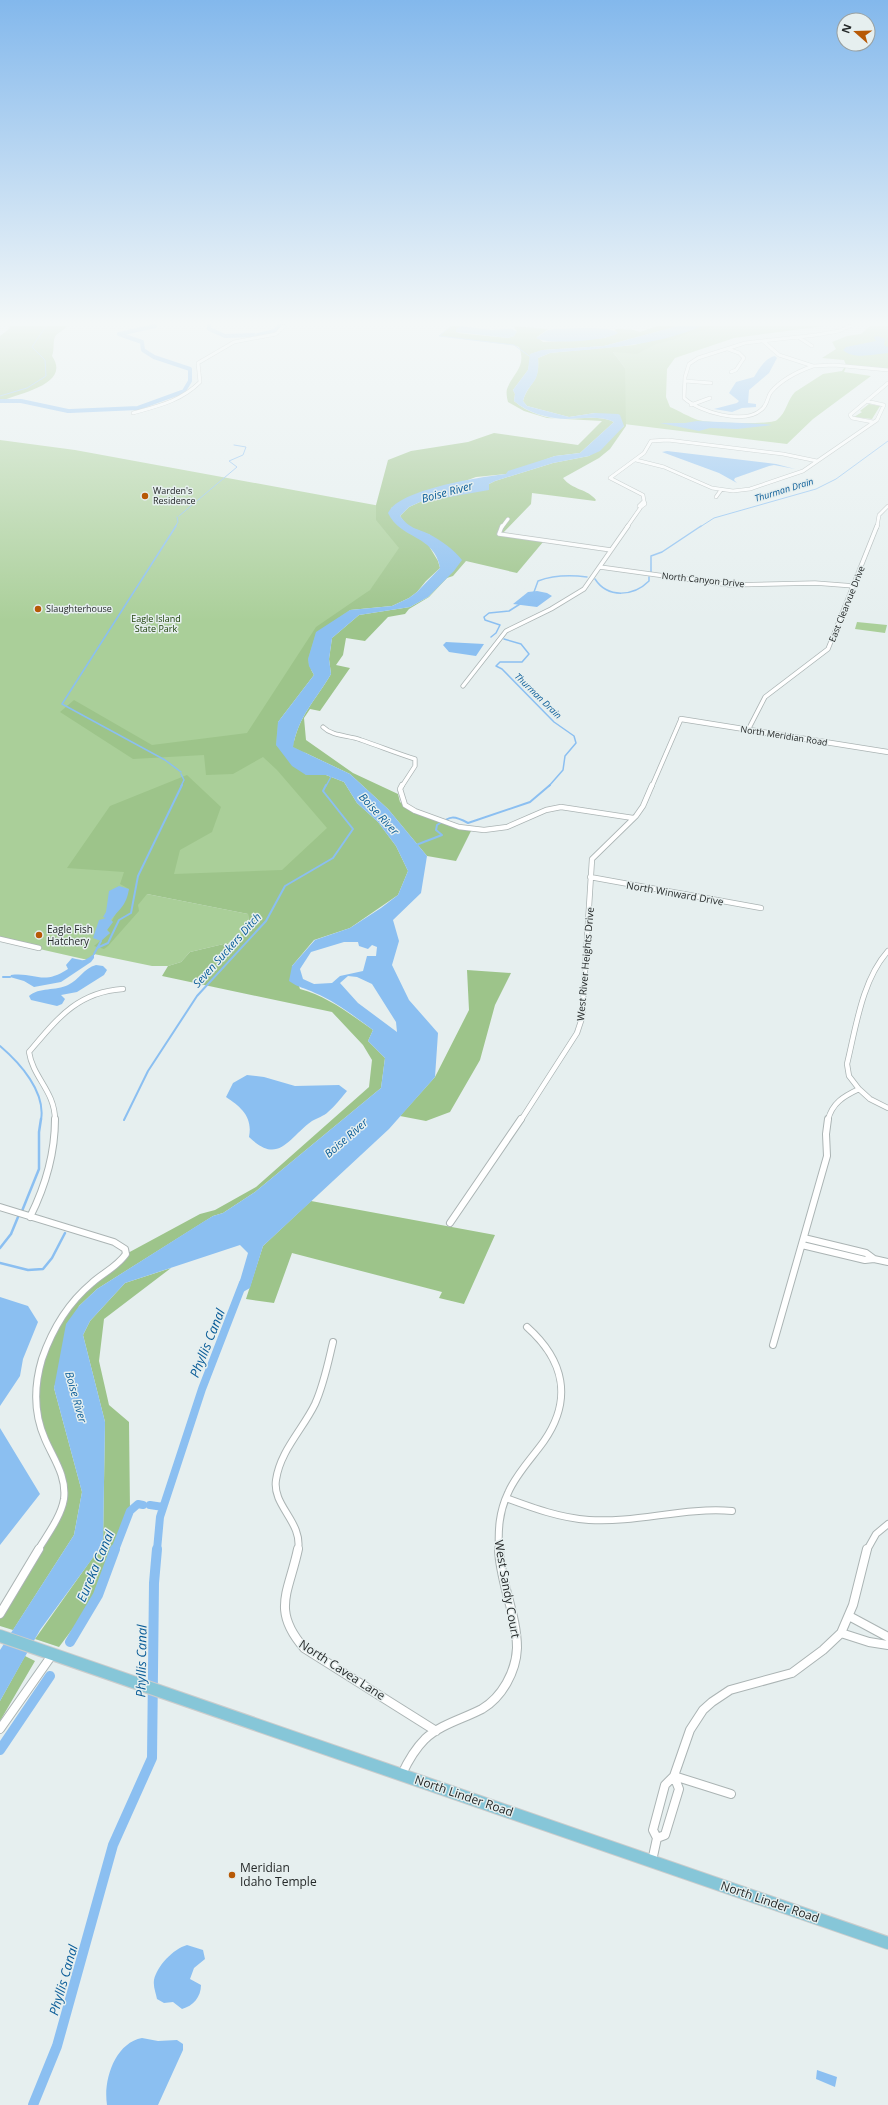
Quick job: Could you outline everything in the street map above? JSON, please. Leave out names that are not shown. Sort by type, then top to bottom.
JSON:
[{"type":"main road","name":"North Linder Road","points":[[1,1636],[172,1697],[888,1943]]},
{"type":"street","points":[[636,460],[664,468],[704,486],[721,490],[742,490],[765,485],[792,476],[817,462],[870,424]]},
{"type":"street","points":[[464,686],[476,668],[506,631],[551,609],[584,589],[641,507],[639,506],[645,501],[645,497],[640,492],[615,482],[610,478],[644,453],[649,443],[657,440],[776,453],[817,462]]},
{"type":"street","points":[[716,497],[721,490]]},
{"type":"street","name":"East Clearvue Drive","points":[[748,730],[765,697],[826,652],[878,528],[879,515],[888,506]]},
{"type":"street","points":[[508,519],[499,531],[499,534],[611,550]]},
{"type":"street","name":"North Canyon Drive","points":[[600,567],[730,585],[815,583],[854,586]]},
{"type":"street","name":"North Meridian Road","points":[[681,720],[888,752]]},
{"type":"street","name":"West River Heights Drive","points":[[450,1223],[540,1092],[577,1033],[582,1018],[585,988],[592,859],[643,806],[681,720]]},
{"type":"street","points":[[323,727],[328,732],[360,739],[385,750],[415,759],[416,762],[414,769],[405,779],[400,789],[402,798],[405,805],[442,822],[470,829],[496,830],[561,806],[633,818]]},
{"type":"street","name":"North Winward Drive","points":[[590,877],[761,908]]},
{"type":"street","points":[[0,939],[39,948]]},
{"type":"street","points":[[888,951],[879,961],[866,993],[847,1064],[849,1076],[859,1089],[870,1099],[888,1108]]},
{"type":"street","points":[[30,1217],[39,1200],[43,1187],[50,1159],[54,1127],[53,1102],[42,1077],[29,1058],[30,1052],[63,1013],[75,1004],[98,991],[123,989]]},
{"type":"street","points":[[773,1345],[827,1156],[826,1129],[834,1103],[840,1097],[859,1089]]},
{"type":"street","points":[[0,1207],[114,1242],[125,1249],[126,1254],[117,1264],[86,1288],[69,1305],[47,1346],[38,1371],[36,1407],[42,1433],[61,1473],[64,1498],[59,1514],[33,1561],[0,1614]]},
{"type":"street","points":[[804,1238],[866,1253],[874,1259]]},
{"type":"street","points":[[802,1245],[865,1260],[874,1259],[888,1262]]},
{"type":"street","name":"West Sandy Court","points":[[401,1775],[417,1746],[424,1738],[473,1714],[492,1702],[507,1686],[516,1666],[516,1638],[498,1544],[499,1525],[506,1498],[514,1482],[551,1430],[561,1400],[561,1383],[554,1360],[546,1345],[527,1327]]},
{"type":"street","name":"North Cavea Lane","points":[[333,1342],[315,1403],[279,1468],[276,1482],[278,1498],[299,1538],[298,1554],[283,1606],[284,1621],[291,1636],[304,1648],[436,1731]]},
{"type":"street","points":[[506,1498],[552,1514],[591,1520],[620,1519],[684,1510],[732,1511]]},
{"type":"street","points":[[652,1861],[657,1838],[653,1830],[665,1785],[674,1776],[685,1738],[698,1716],[722,1694],[787,1675],[822,1651],[840,1633],[849,1616],[865,1553],[875,1535],[888,1524]]},
{"type":"street","points":[[849,1616],[888,1637]]},
{"type":"street","points":[[840,1633],[870,1642],[888,1645]]},
{"type":"street","points":[[0,1729],[53,1654]]},
{"type":"street","points":[[674,1776],[731,1794]]},
{"type":"street","points":[[657,1838],[666,1835],[679,1789],[674,1776]]},
{"type":"green space","points":[[599,424],[612,424],[580,453],[555,456],[506,474],[476,477],[391,508],[406,532],[422,540],[429,546],[438,561],[440,568],[417,592],[409,598],[392,606],[350,610],[316,633],[308,659],[309,666],[314,675],[278,722],[276,745],[306,775],[326,775],[344,782],[357,803],[378,822],[396,846],[408,871],[398,895],[350,928],[314,940],[292,966],[300,989],[329,1001],[373,1030],[368,1041],[385,1058],[381,1088],[255,1192],[223,1213],[213,1216],[97,1289],[79,1306],[54,1388],[82,1492],[74,1535],[13,1630],[0,1626],[0,1614],[59,1514],[64,1486],[36,1407],[38,1371],[69,1305],[126,1254],[200,1214],[215,1210],[256,1187],[369,1087],[372,1060],[363,1045],[332,1012],[162,976],[168,966],[181,962],[190,952],[232,942],[249,927],[248,914],[147,894],[138,905],[139,911],[108,946],[104,949],[94,946],[110,933],[107,930],[129,889],[120,884],[124,872],[67,868],[110,806],[187,775],[221,807],[212,832],[180,850],[174,874],[282,870],[327,828],[277,770],[263,757],[233,774],[206,775],[204,755],[133,759],[60,712],[74,700],[152,745],[247,733],[316,627],[370,590],[399,548],[376,520],[376,505],[388,460],[411,451],[468,442],[494,433],[578,445]]},
{"type":"green space","points":[[620,424],[626,424],[626,426],[610,449],[599,458],[563,478],[571,485],[593,496],[596,500],[595,501],[532,493],[531,504],[500,536],[543,542],[517,573],[466,561],[453,576],[447,578],[429,597],[409,609],[405,614],[388,617],[365,641],[346,638],[343,655],[336,665],[350,668],[320,711],[310,709],[304,718],[306,740],[353,773],[398,794],[400,802],[407,808],[472,829],[456,861],[427,856],[388,809],[350,774],[293,747],[295,736],[303,717],[331,674],[329,659],[332,638],[359,615],[410,607],[428,597],[449,575],[430,535],[407,526],[400,516],[409,507],[420,502],[489,489],[489,484],[495,481],[553,463],[589,456],[624,426]]},
{"type":"green space","points":[[626,424],[808,424],[787,444]]},
{"type":"green space","name":"Eagle Island State Park","points":[[0,440],[75,450],[391,508],[422,540],[350,610],[278,722],[408,871],[147,894],[248,914],[249,927],[232,942],[190,952],[181,962],[168,966],[152,966],[94,954],[88,960],[35,948],[0,938]]},
{"type":"green space","points":[[857,622],[887,625],[885,633],[855,629]]},
{"type":"green space","points":[[467,970],[511,973],[495,1005],[480,1060],[450,1112],[426,1121],[400,1116],[435,1077],[469,1010]]},
{"type":"green space","points":[[311,1201],[495,1235],[464,1304],[439,1298],[442,1292],[292,1253],[274,1303],[246,1299],[263,1246]]},
{"type":"green space","points":[[171,1268],[104,1319],[99,1361],[109,1405],[129,1422],[130,1511],[98,1595],[59,1647],[35,1639],[103,1543],[105,1422],[83,1335],[90,1321],[125,1283]]},
{"type":"green space","points":[[25,1656],[35,1661],[0,1721],[0,1701]]},
{"type":"water","name":"Boise River","points":[[612,424],[623,424],[624,426],[600,451],[589,456],[553,463],[495,481],[489,484],[489,490],[420,502],[409,507],[400,516],[410,526],[443,542],[462,560],[454,571],[428,597],[410,607],[359,615],[332,638],[329,659],[331,674],[303,717],[295,736],[293,747],[350,774],[388,809],[427,856],[421,893],[393,920],[399,941],[392,965],[409,1000],[438,1033],[435,1077],[389,1129],[263,1246],[250,1288],[243,1292],[237,1291],[248,1253],[240,1245],[125,1283],[90,1321],[83,1335],[105,1422],[103,1544],[40,1630],[0,1701],[0,1650],[74,1535],[82,1492],[54,1388],[66,1324],[79,1306],[97,1289],[203,1222],[213,1216],[223,1213],[255,1192],[381,1088],[385,1058],[368,1041],[373,1030],[330,1000],[289,981],[292,966],[315,940],[350,928],[381,908],[398,895],[408,871],[396,846],[378,822],[357,803],[344,782],[326,775],[306,775],[292,766],[276,745],[278,722],[314,675],[309,666],[308,659],[316,632],[350,610],[392,606],[409,598],[417,592],[440,568],[437,557],[425,543],[400,528],[393,521],[388,513],[395,505],[408,497],[424,491],[461,481],[506,474],[508,471],[555,456],[580,453]],"holes":[[[344,942],[358,942],[359,946],[368,949],[372,945],[377,947],[376,956],[367,956],[363,971],[340,976],[332,983],[314,984],[303,979],[300,969],[311,952]],[[348,976],[357,977],[372,984],[396,1022],[397,1032],[358,1003],[340,983]]]},
{"type":"water","points":[[666,424],[772,425],[737,429],[710,428],[699,431]]},
{"type":"water","points":[[667,451],[776,464],[795,469],[774,465],[769,466],[735,478],[734,480],[737,483],[719,473],[662,452]]},
{"type":"water","points":[[537,591],[547,593],[552,596],[537,607],[513,604],[528,592]]},
{"type":"water","points":[[446,642],[484,644],[476,656],[449,652],[443,645]]},
{"type":"water","points":[[119,886],[129,889],[128,895],[125,903],[111,920],[113,922],[107,930],[110,933],[101,941],[93,938],[99,920],[106,918],[103,917],[106,912],[109,891]]},
{"type":"water","points":[[94,954],[94,958],[91,962],[61,982],[34,987],[24,981],[10,977],[11,975],[27,975],[45,978],[52,977],[68,969],[66,965],[72,958],[84,960]]},
{"type":"water","points":[[96,965],[103,966],[107,970],[104,975],[77,992],[61,995],[65,999],[62,1004],[57,1006],[31,1000],[29,996],[38,991],[68,985],[88,969]]},
{"type":"water","points":[[247,1075],[264,1077],[295,1086],[339,1085],[347,1091],[336,1105],[322,1116],[312,1121],[283,1146],[276,1149],[268,1149],[259,1145],[249,1137],[249,1124],[245,1113],[226,1097],[233,1083]]},
{"type":"water","points":[[0,1297],[28,1306],[38,1322],[23,1359],[20,1376],[0,1406]]},
{"type":"water","points":[[0,1428],[40,1494],[0,1545]]},
{"type":"water","points":[[187,1945],[203,1950],[205,1959],[194,1968],[190,1979],[201,1985],[200,1993],[190,2006],[182,2009],[173,2002],[164,2003],[157,1999],[154,1988],[154,1980],[158,1969],[166,1959],[176,1950]]},
{"type":"water","points":[[142,2038],[158,2041],[177,2040],[183,2044],[183,2050],[158,2105],[107,2105],[107,2085],[113,2064],[125,2047],[133,2041]]},
{"type":"water","points":[[817,2070],[837,2077],[835,2087],[816,2079]]},
{"type":"waterway","name":"Thurman Drain","points":[[700,527],[714,518],[816,489],[836,479],[888,441]]},
{"type":"waterway","points":[[179,516],[237,467],[229,461],[243,455],[246,447],[234,445]]},
{"type":"waterway","points":[[175,527],[178,522],[177,517]]},
{"type":"waterway","points":[[176,526],[62,704],[165,760],[181,772]]},
{"type":"waterway","name":"Thurman Drain","points":[[651,572],[651,556],[662,552],[701,526]]},
{"type":"waterway","name":"Thurman Drain","points":[[534,592],[538,581],[544,579],[562,576],[587,577]]},
{"type":"waterway","name":"Thurman Drain","points":[[595,579],[607,590],[621,593],[636,590],[649,581],[649,577]]},
{"type":"waterway","name":"Thurman Drain","points":[[491,637],[496,633],[500,625],[485,620],[484,617],[489,613],[509,611],[520,604]]},
{"type":"waterway","name":"Thurman Drain","points":[[504,639],[521,644],[529,654],[522,662],[500,662],[496,666],[502,669],[554,722],[574,736],[576,743],[565,756],[563,770],[550,785]]},
{"type":"waterway","points":[[181,774],[184,780],[181,786]]},
{"type":"waterway","name":"Seven Suckers Ditch","points":[[326,786],[332,775]]},
{"type":"waterway","points":[[97,948],[108,943],[119,920],[131,913],[138,876],[182,785]]},
{"type":"waterway","name":"Seven Suckers Ditch","points":[[124,1120],[148,1071],[197,996],[266,921],[285,886],[333,858],[353,829],[323,791],[326,785]]},
{"type":"waterway","name":"Thurman Drain","points":[[416,845],[442,835],[436,830],[437,825],[449,818],[459,819],[468,823],[530,802],[550,785]]},
{"type":"waterway","points":[[97,948],[101,941]]},
{"type":"waterway","points":[[94,954],[97,948]]},
{"type":"waterway","points":[[3,977],[10,977]]},
{"type":"waterway","points":[[0,1046],[16,1061],[30,1079],[40,1099],[41,1119]]},
{"type":"waterway","points":[[22,1211],[39,1169],[39,1132],[41,1119]]},
{"type":"waterway","points":[[0,1248],[11,1234],[18,1217]]},
{"type":"waterway","name":"Seven Suckers Ditch","points":[[0,1263],[28,1270],[43,1269],[52,1258],[65,1233]]},
{"type":"waterway","name":"Phyllis Canal","points":[[157,1550],[160,1517],[202,1389],[243,1283]]},
{"type":"waterway","name":"Eureka Canal","points":[[115,1550],[130,1511],[138,1504],[143,1505]]},
{"type":"waterway","name":"Eureka Canal","points":[[150,1505],[163,1507]]},
{"type":"waterway","name":"Eureka Canal","points":[[70,1642],[98,1595],[115,1549]]},
{"type":"waterway","name":"Phyllis Canal","points":[[33,2105],[57,2046],[113,1845],[152,1758],[154,1583],[157,1549]]},
{"type":"waterway","name":"Eureka Canal","points":[[0,1750],[50,1676]]},
{"type":"place","name":"Warden's Residence","points":[[145,496]]},
{"type":"place","name":"Slaughterhouse","points":[[38,609]]},
{"type":"place","name":"Eagle Fish Hatchery","points":[[39,935]]},
{"type":"place","name":"Meridian Idaho Temple","points":[[232,1875]]}]
